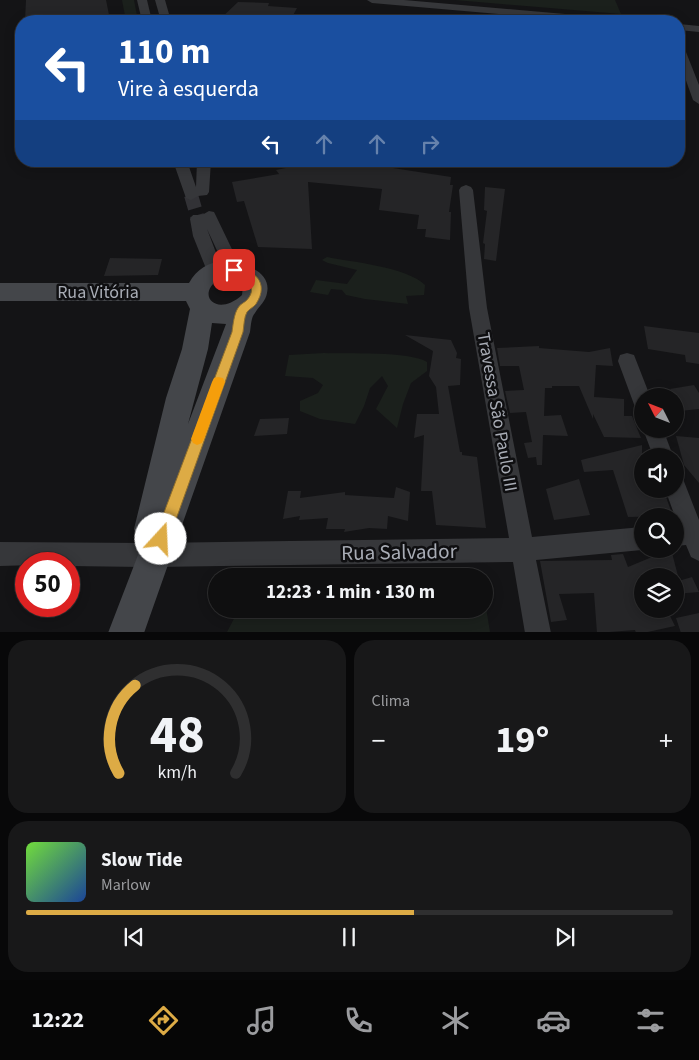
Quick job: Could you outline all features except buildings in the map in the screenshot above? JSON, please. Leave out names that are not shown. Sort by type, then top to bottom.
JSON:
[{"type":"main road","points":[[150,555],[180,398],[195,349],[199,301],[203,281],[224,270],[244,272],[252,278],[256,285],[256,294],[251,303],[242,310],[222,315],[211,314],[199,301]]},
{"type":"main road","name":"Rua Vitória","points":[[0,292],[199,301]]},
{"type":"main road","points":[[126,632],[150,555],[237,332],[242,310]]},
{"type":"street","points":[[142,0],[146,15]]},
{"type":"street","points":[[160,0],[164,15]]},
{"type":"street","points":[[372,0],[543,15]]},
{"type":"street","points":[[685,28],[699,29]]},
{"type":"street","points":[[685,64],[699,100]]},
{"type":"street","points":[[182,168],[196,194],[203,167]]},
{"type":"street","name":"Travessa São Paulo III","points":[[466,190],[478,308],[538,632]]},
{"type":"street","points":[[203,218],[201,236],[224,270]]},
{"type":"street","points":[[627,361],[637,388]]},
{"type":"street","points":[[679,498],[691,537]]},
{"type":"street","name":"Rua Salvador","points":[[0,554],[150,555],[522,550],[634,539]]},
{"type":"shaded area","points":[[122,0],[134,0],[137,15],[125,15]]},
{"type":"shaded area","points":[[455,0],[615,0],[621,14]]},
{"type":"shaded area","points":[[327,257],[379,266],[406,274],[425,285],[424,295],[406,296],[408,304],[346,295],[342,290],[331,289],[328,295],[310,292],[316,280],[347,284],[357,270],[322,260]]},
{"type":"shaded area","points":[[324,353],[407,356],[427,362],[427,371],[411,383],[397,428],[376,409],[388,386],[382,376],[370,388],[355,424],[320,419],[300,411],[300,401],[318,393],[323,385],[313,378],[285,376],[289,355]]},
{"type":"shaded area","points":[[234,618],[488,618],[490,632],[227,632]]},
{"type":"tunnel","points":[[191,195],[198,219]]},
{"type":"slow traffic","points":[[197,439],[218,382]]},
{"type":"route","points":[[161,539],[237,332],[242,310],[251,303],[256,294],[256,285],[252,278],[244,272],[234,270]]}]
